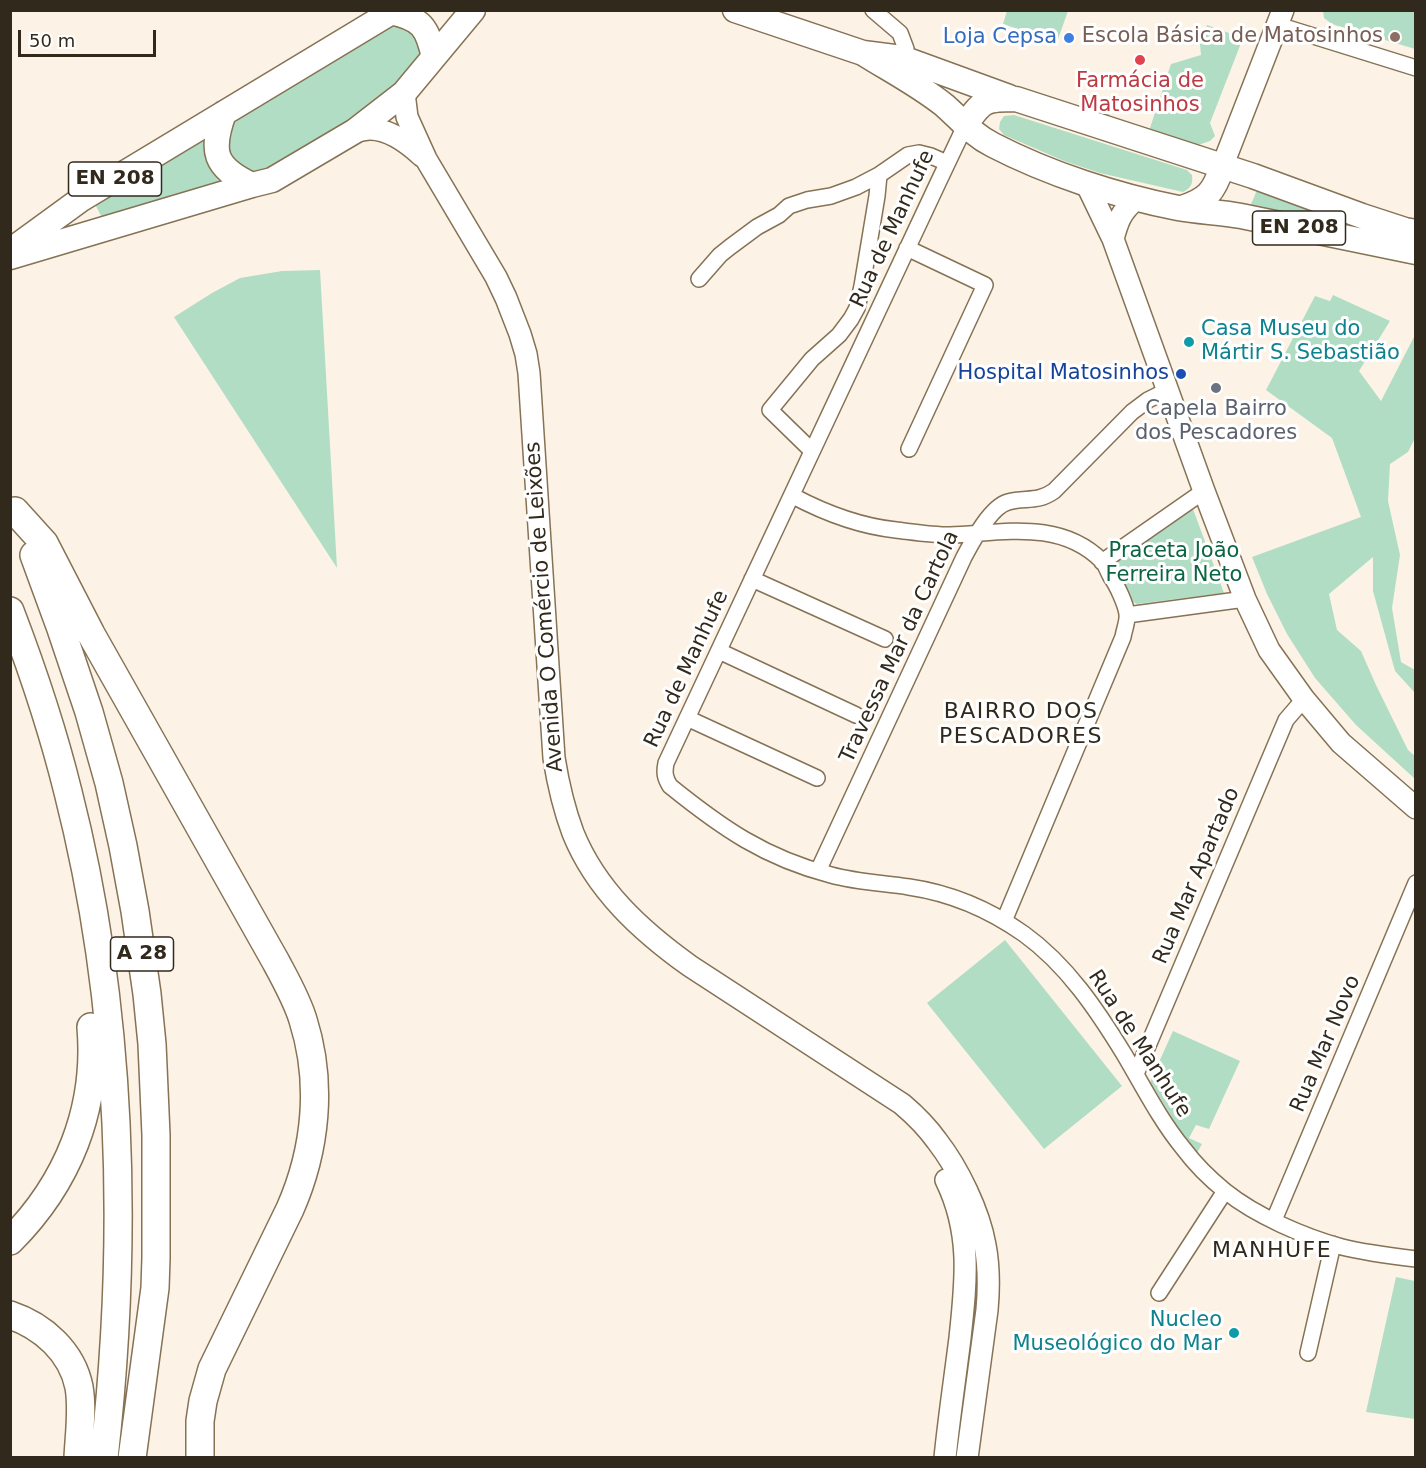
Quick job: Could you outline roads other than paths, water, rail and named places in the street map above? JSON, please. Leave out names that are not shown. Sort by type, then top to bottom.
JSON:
[{"type":"highway","name":"A 28","points":[[13,506],[60,626],[100,749],[123,846],[144,968],[154,1076],[157,1226],[155,1288],[132,1458]]},
{"type":"highway","points":[[13,506],[44,543],[91,634],[276,962],[294,996],[309,1042],[314,1103],[308,1155],[290,1209],[212,1369],[200,1421],[200,1458]]},
{"type":"highway","name":"A 28","points":[[10,611],[35,678],[69,795],[94,919],[104,991],[115,1112],[119,1189],[117,1289],[104,1458]]},
{"type":"highway","points":[[10,1241],[42,1204],[72,1152],[84,1116],[92,1068],[89,1003],[104,991]]},
{"type":"highway","points":[[10,1315],[44,1332],[62,1352],[75,1374],[80,1401],[78,1458]]},
{"type":"main road","name":"EN 208","points":[[10,257],[272,180],[355,131],[404,93],[473,10]]},
{"type":"main road","points":[[735,10],[863,53],[902,58],[1016,99],[1222,167]]},
{"type":"main road","name":"EN 208","points":[[10,251],[80,200],[393,11]]},
{"type":"main road","points":[[393,11],[415,19],[426,30],[434,57]]},
{"type":"main road","points":[[863,53],[918,86],[944,105],[977,136],[994,145],[1086,183],[1136,199],[1182,208],[1204,199],[1218,181],[1280,18]]},
{"type":"main road","name":"Avenida O Comércio de Leixões","points":[[404,93],[407,117],[426,159],[496,277],[514,317],[526,354],[554,758],[563,804],[574,834],[605,889],[623,910],[656,941],[690,966],[902,1104],[938,1141],[962,1182],[982,1230],[987,1260],[988,1292],[984,1333],[967,1458]]},
{"type":"main road","points":[[965,126],[978,107],[988,101],[1016,99]]},
{"type":"main road","points":[[224,113],[218,131],[216,148],[220,161],[228,172],[252,185]]},
{"type":"main road","name":"Avenida O Comércio de Leixões","points":[[355,131],[371,129],[395,136],[426,159]]},
{"type":"main road","name":"EN 208","points":[[1222,167],[1362,216],[1416,232]]},
{"type":"main road","points":[[1086,183],[1113,239],[1204,491],[1245,599],[1269,650],[1304,699],[1341,742],[1416,808]]},
{"type":"main road","points":[[1113,239],[1118,219],[1136,199]]},
{"type":"main road","name":"EN 208","points":[[1182,208],[1238,216],[1416,252]]},
{"type":"main road","name":"Avenida O Comércio de Leixões","points":[[865,1080],[906,1120],[932,1154],[948,1183],[960,1222],[965,1251],[966,1278],[945,1458]]},
{"type":"street","points":[[873,10],[900,33],[906,49],[902,58]]},
{"type":"street","points":[[1280,18],[1416,68]]},
{"type":"street","name":"Rua de Manhufe","points":[[965,126],[687,718],[666,764],[665,779],[670,786],[740,837],[780,859],[818,872],[850,879],[935,891],[1004,921],[1043,949],[1063,969],[1096,1010],[1167,1127],[1183,1149],[1225,1191],[1245,1205],[1274,1220],[1333,1244],[1378,1254],[1416,1259]]},
{"type":"street","points":[[699,279],[720,255],[789,206],[831,196],[856,187],[879,175],[908,155],[919,153],[947,163]]},
{"type":"street","points":[[812,452],[770,410],[812,359],[839,335],[857,308],[879,175]]},
{"type":"street","points":[[907,248],[985,285],[909,449]]},
{"type":"street","name":"Travessa Mar da Cartola","points":[[818,872],[976,534],[997,508],[1007,502],[1045,498],[1132,412],[1148,400],[1168,390]]},
{"type":"street","points":[[1102,562],[1204,491]]},
{"type":"street","points":[[793,496],[829,513],[867,525],[894,530],[946,535],[1037,531],[1064,537],[1084,548],[1102,562],[1117,585],[1127,615],[1123,637],[1004,921]]},
{"type":"street","points":[[752,579],[885,639]]},
{"type":"street","points":[[1127,615],[1245,599]]},
{"type":"street","points":[[719,651],[856,715]]},
{"type":"street","name":"Rua Mar Apartado","points":[[1136,1074],[1286,720],[1304,699]]},
{"type":"street","points":[[687,718],[817,778]]},
{"type":"street","name":"Rua Mar Novo","points":[[1274,1220],[1416,883]]},
{"type":"street","points":[[1159,1293],[1225,1191]]},
{"type":"street","points":[[1308,1353],[1333,1244]]},
{"type":"place","name":"Escola Básica de Matosinhos","points":[[1395,37]]},
{"type":"place","name":"Loja Cepsa","points":[[1069,38]]},
{"type":"place","name":"Farmácia de Matosinhos","points":[[1140,60]]},
{"type":"place","name":"Casa Museu do Mártir S. Sebastião","points":[[1189,342]]},
{"type":"place","name":"Hospital Matosinhos","points":[[1181,374]]},
{"type":"place","name":"Capela Bairro dos Pescadores","points":[[1216,388]]},
{"type":"place","name":"Nucleo Museológico do Mar","points":[[1234,1333]]},
{"type":"district","name":"BAIRRO DOS PESCADORES","points":[[1021,724]]},
{"type":"district","name":"MANHUFE","points":[[1272,1251]]},
{"type":"park label","name":"Praceta João Ferreira Neto","points":[[1174,564]]}]
